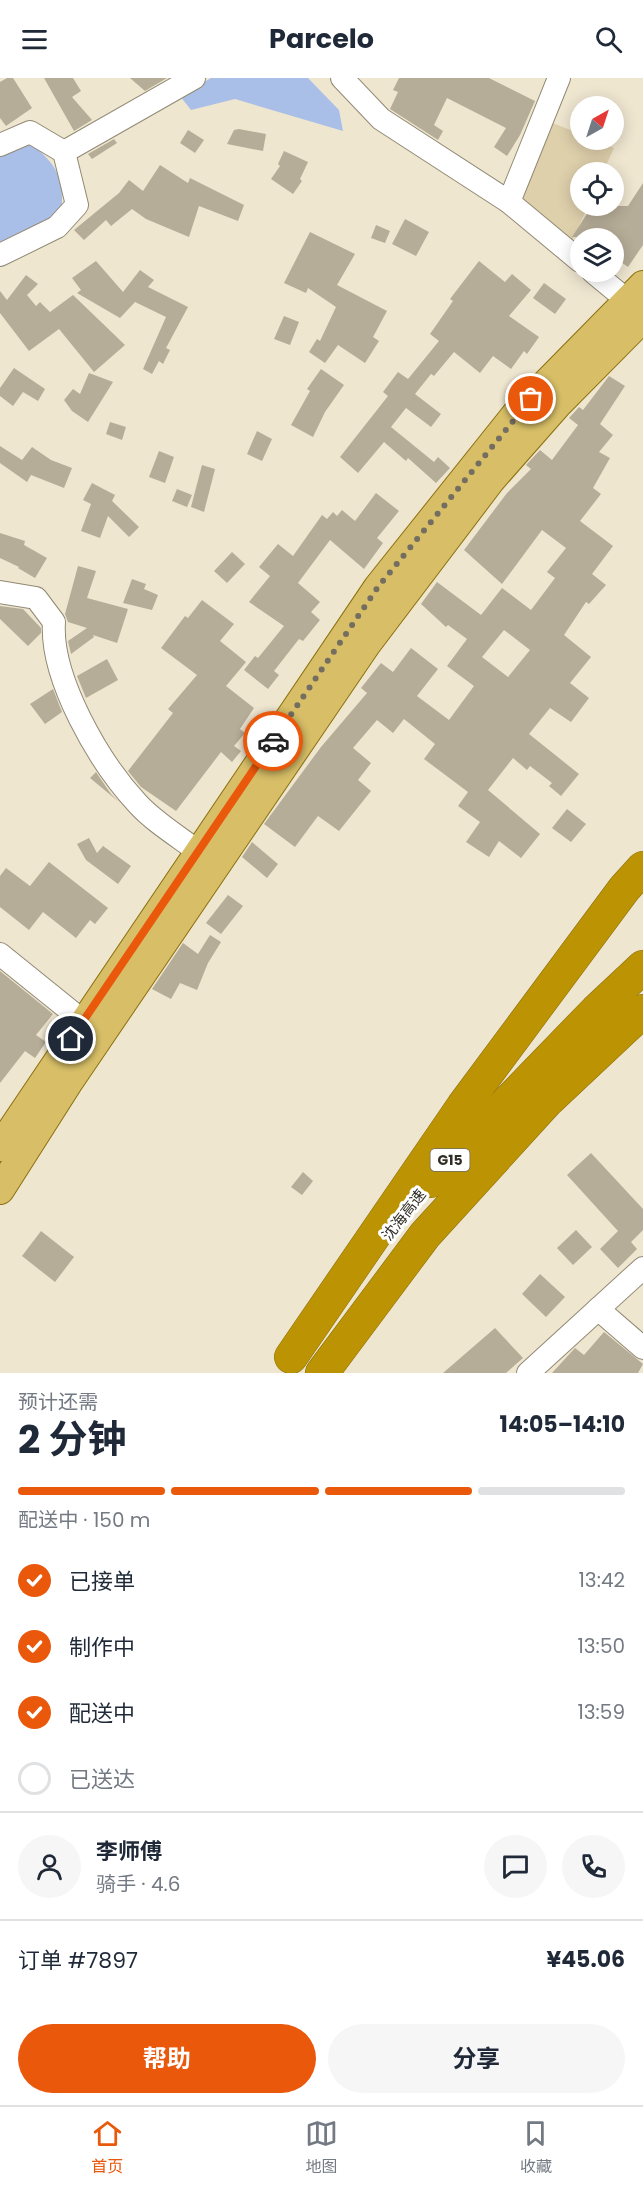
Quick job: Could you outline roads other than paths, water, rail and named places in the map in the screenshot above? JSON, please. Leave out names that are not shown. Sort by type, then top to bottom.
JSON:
[{"type":"highway","points":[[285,1365],[463,1106],[617,899],[643,868]]},
{"type":"highway","name":"沈海高速","points":[[285,1365],[438,1172],[596,1011],[643,967]]},
{"type":"highway","name":"沈海高速","points":[[322,1373],[424,1235],[547,1101],[643,1011]]},
{"type":"main road","points":[[0,1147],[378,587],[516,414],[638,301]]},
{"type":"main road","points":[[0,1190],[70,1080],[366,645],[491,480],[557,405],[638,301]]},
{"type":"street","points":[[64,152],[194,78]]},
{"type":"street","points":[[342,78],[381,119],[509,202],[570,253]]},
{"type":"street","points":[[509,202],[559,78]]},
{"type":"street","points":[[0,145],[30,132],[64,152],[77,204],[57,227],[0,255]]},
{"type":"street","points":[[609,282],[638,301]]},
{"type":"street","points":[[0,592],[36,598],[54,622],[52,643],[68,696],[104,760],[137,804],[199,852]]},
{"type":"street","points":[[0,954],[83,1021]]},
{"type":"street","points":[[528,1373],[643,1268]]},
{"type":"street","points":[[598,1309],[643,1348]]},
{"type":"water","points":[[211,78],[308,78],[339,110],[343,131],[235,99],[191,110],[180,96]]},
{"type":"water","points":[[28,142],[53,165],[57,173],[62,192],[61,216],[0,250],[0,151]]}]
